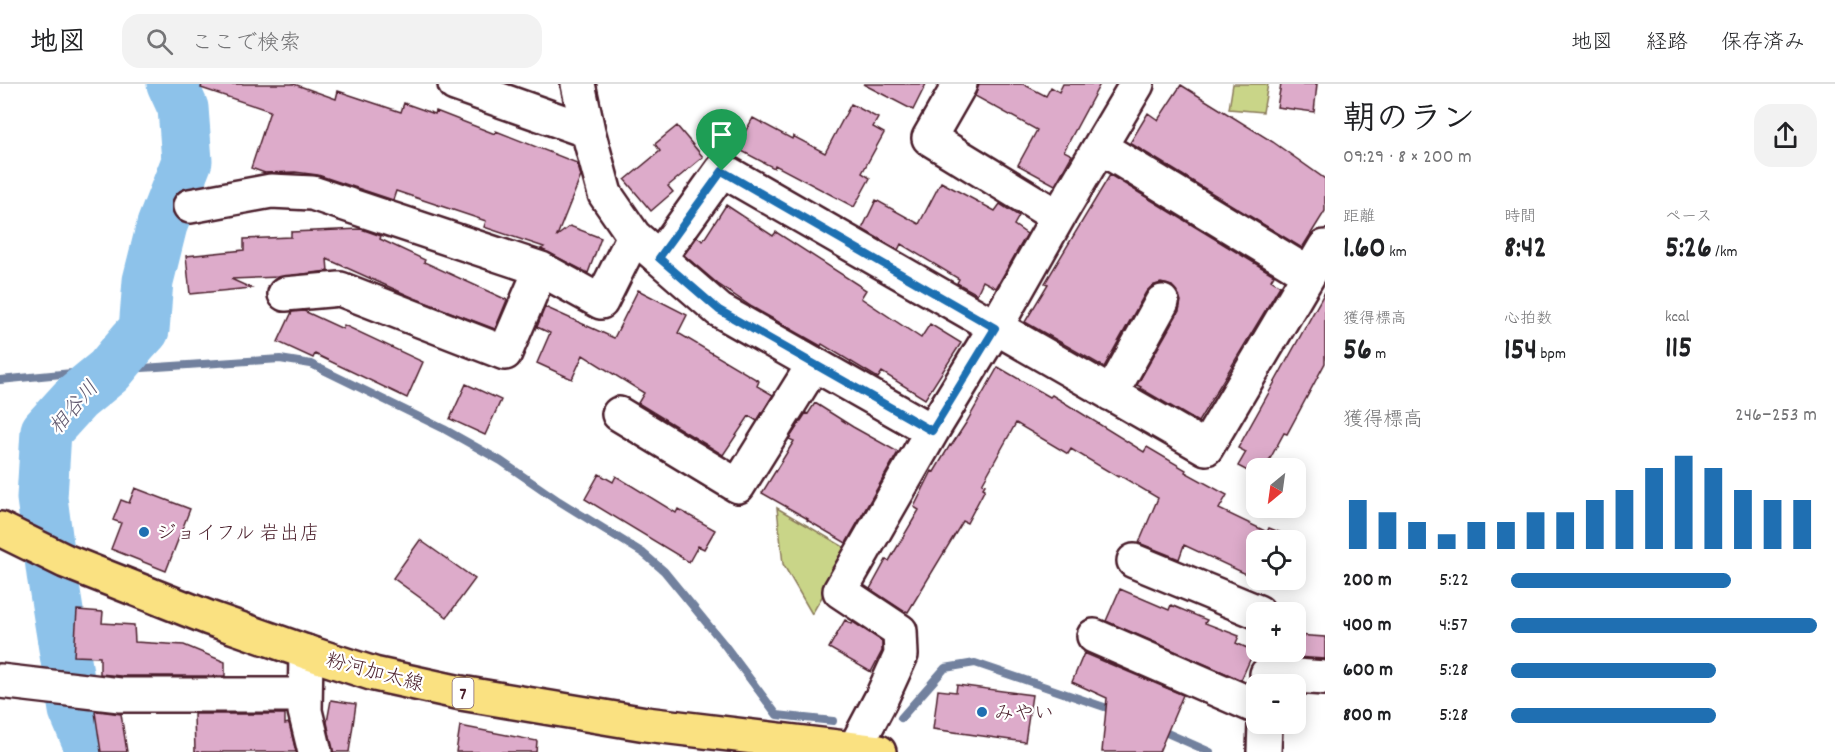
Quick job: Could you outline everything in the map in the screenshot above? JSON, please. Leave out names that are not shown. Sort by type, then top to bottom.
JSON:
[{"type":"main road","name":"粉河加太線","points":[[0,529],[65,561],[209,618],[374,674],[461,693],[646,724],[862,751]]},
{"type":"street","points":[[455,84],[588,131]]},
{"type":"street","points":[[578,84],[605,194],[634,236],[719,310],[932,431]]},
{"type":"street","points":[[960,84],[929,138],[1058,217]]},
{"type":"street","points":[[862,751],[881,699],[901,655],[900,631],[840,591],[1137,84]]},
{"type":"street","points":[[659,258],[722,171],[1206,448],[1317,261],[1100,147]]},
{"type":"street","points":[[190,206],[271,191],[312,193],[541,268],[601,302],[634,236]]},
{"type":"street","points":[[285,294],[340,290],[505,353],[541,268]]},
{"type":"street","points":[[1111,394],[1162,302]]},
{"type":"street","points":[[619,414],[738,486],[814,364]]},
{"type":"street","points":[[1134,561],[1246,607]]},
{"type":"street","points":[[1094,636],[1246,702]]},
{"type":"street","points":[[306,652],[305,711],[315,752]]},
{"type":"street","points":[[1267,670],[1325,678]]},
{"type":"street","points":[[0,681],[120,695],[304,695]]},
{"type":"street","points":[[1264,752],[1265,734]]},
{"type":"green space","points":[[1233,84],[1268,84],[1263,112],[1229,109]]},
{"type":"green space","points":[[777,508],[849,550],[812,614],[783,564]]},
{"type":"building","points":[[202,84],[294,84],[336,99],[338,91],[401,112],[404,103],[435,114],[436,111],[495,134],[496,131],[577,163],[581,176],[557,236],[570,226],[601,238],[588,273],[541,249],[544,247],[484,227],[486,221],[396,191],[393,200],[318,175],[295,172],[265,173],[251,168],[270,111],[201,88]]},
{"type":"building","points":[[863,84],[926,84],[913,110]]},
{"type":"building","points":[[979,84],[1023,84],[1046,96],[1051,87],[1059,92],[1063,84],[1100,84],[1064,151],[1072,155],[1055,185],[1018,165],[1037,130],[975,96]]},
{"type":"building","points":[[1281,84],[1317,84],[1314,112],[1277,107]]},
{"type":"building","points":[[1181,85],[1273,142],[1325,179],[1325,211],[1302,248],[1130,143],[1148,113],[1158,120]]},
{"type":"building","points":[[851,104],[878,118],[873,127],[884,133],[862,173],[870,178],[854,207],[775,165],[774,168],[736,148],[753,118],[792,139],[793,136],[825,153]]},
{"type":"building","points":[[677,126],[703,157],[668,186],[673,192],[651,211],[625,180],[660,151],[655,144]]},
{"type":"building","points":[[1110,175],[1274,275],[1271,280],[1280,286],[1198,422],[1137,385],[1179,311],[1181,301],[1172,286],[1161,283],[1152,286],[1146,292],[1104,367],[1025,322],[1048,284],[1045,283]]},
{"type":"building","points":[[941,182],[995,211],[1000,204],[1019,216],[1014,225],[1027,234],[996,288],[983,281],[977,294],[957,283],[959,279],[901,244],[898,250],[862,229],[876,200],[919,224]]},
{"type":"building","points":[[726,205],[773,236],[776,232],[866,290],[861,298],[921,338],[930,324],[961,343],[925,399],[882,372],[878,378],[822,344],[821,346],[752,307],[718,284],[684,255],[697,237],[703,241]]},
{"type":"building","points":[[361,229],[381,236],[380,239],[425,260],[424,262],[507,300],[495,329],[414,298],[327,259],[328,271],[280,277],[231,279],[251,288],[190,294],[186,256],[244,250],[244,239],[291,237],[291,232]]},
{"type":"building","points":[[638,290],[687,315],[678,333],[759,381],[757,386],[773,395],[757,421],[749,416],[723,455],[638,403],[644,393],[583,355],[572,379],[537,363],[550,333],[537,327],[545,307],[614,338]]},
{"type":"building","points":[[1325,292],[1325,363],[1287,434],[1284,433],[1270,458],[1246,458],[1246,470],[1238,466],[1246,452],[1238,448]]},
{"type":"building","points":[[304,311],[343,329],[344,325],[423,362],[407,398],[315,354],[313,358],[278,342],[292,312]]},
{"type":"building","points":[[998,367],[1050,397],[1052,395],[1144,452],[1147,447],[1186,470],[1185,472],[1227,495],[1219,509],[1263,530],[1246,530],[1246,574],[1184,545],[1179,559],[1139,543],[1158,498],[1071,449],[1068,454],[1016,423],[982,484],[985,485],[983,488],[985,489],[967,523],[963,521],[908,612],[905,612],[870,589],[919,510],[914,507],[932,471],[934,472],[966,423]]},
{"type":"building","points":[[466,384],[501,400],[485,435],[450,419]]},
{"type":"building","points":[[815,403],[898,452],[846,543],[762,493],[794,441],[789,439]]},
{"type":"building","points":[[599,474],[613,482],[616,476],[676,513],[678,509],[715,530],[704,549],[698,546],[689,562],[585,499]]},
{"type":"building","points":[[135,488],[190,509],[166,571],[111,549],[121,523],[113,520],[121,500],[129,503]]},
{"type":"building","points":[[420,540],[475,579],[447,617],[393,578]]},
{"type":"building","points":[[1120,589],[1169,610],[1171,605],[1207,620],[1205,623],[1239,636],[1236,643],[1246,647],[1246,662],[1249,662],[1241,680],[1106,621]]},
{"type":"building","points":[[77,610],[103,612],[102,623],[134,625],[135,642],[184,645],[225,662],[225,676],[100,674],[100,657],[74,656]]},
{"type":"building","points":[[845,620],[852,624],[853,622],[882,641],[882,651],[871,672],[829,648]]},
{"type":"building","points":[[1306,636],[1325,637],[1325,659],[1306,658]]},
{"type":"building","points":[[1084,653],[1183,695],[1159,752],[1102,752],[1107,698],[1072,682]]},
{"type":"building","name":"みやい","points":[[957,685],[1032,695],[1025,742],[933,729],[938,690],[956,692]]},
{"type":"building","points":[[331,700],[356,704],[349,752],[333,752],[327,722]]},
{"type":"building","points":[[95,712],[121,714],[127,752],[101,752]]},
{"type":"building","points":[[194,714],[285,714],[285,724],[289,723],[296,752],[195,752]]},
{"type":"building","points":[[460,726],[537,741],[536,752],[456,752]]},
{"type":"waterway","name":"相谷川","points":[[92,752],[74,710],[52,574],[42,498],[46,431],[76,398],[109,371],[144,330],[148,281],[162,225],[187,161],[183,108],[172,84]]},
{"type":"waterway","points":[[0,380],[82,372],[280,359],[311,364],[444,429],[501,461],[559,501],[643,553],[664,571],[723,643],[777,715],[833,721]]},
{"type":"waterway","points":[[901,718],[945,668],[975,663],[1116,711]]},
{"type":"waterway","points":[[1158,729],[1210,752]]},
{"type":"place","name":"ジョイフル 岩出店","points":[[144,532]]},
{"type":"place","name":"みやい","points":[[982,712]]},
{"type":"route","points":[[722,171],[995,328],[932,431],[719,310],[659,258],[722,171]]}]
